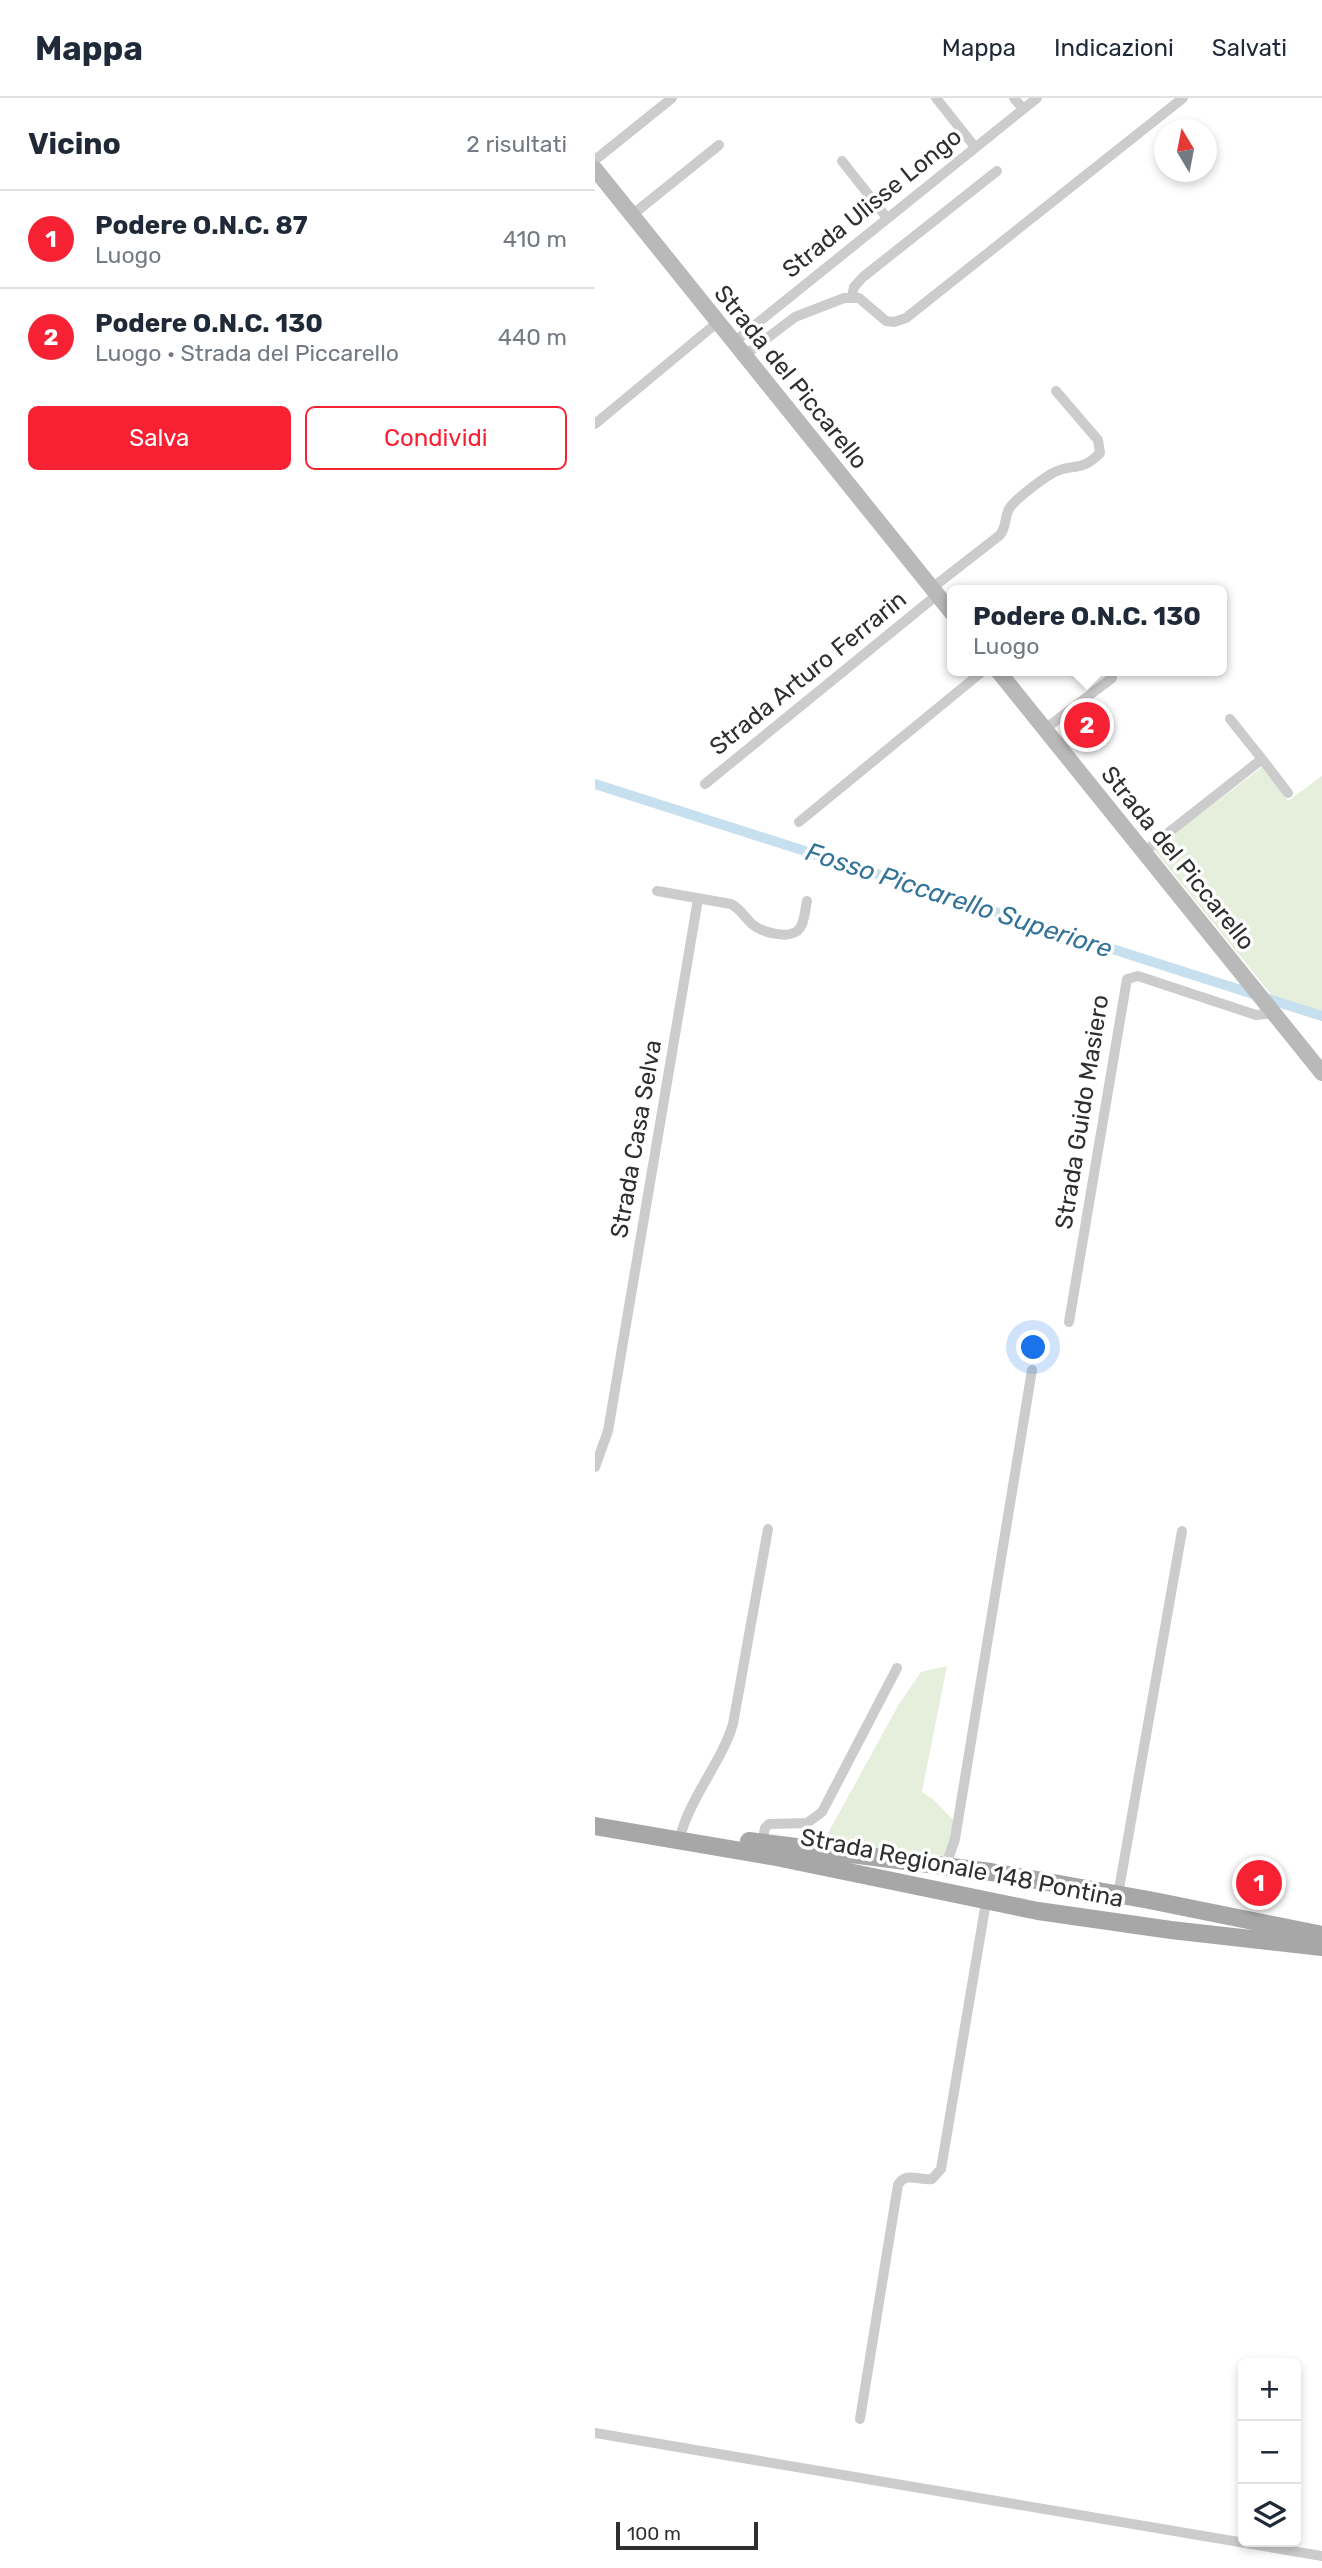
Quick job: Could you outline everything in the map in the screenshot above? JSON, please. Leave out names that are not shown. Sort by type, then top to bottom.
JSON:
[{"type":"main road","name":"Strada Regionale 148 Pontina","points":[[595,1815],[762,1843],[946,1866],[1118,1895],[1322,1935]]},
{"type":"main road","name":"Strada Regionale 148 Pontina","points":[[595,1826],[776,1857],[986,1902],[1139,1926],[1322,1947]]},
{"type":"street","points":[[595,160],[672,98]]},
{"type":"street","points":[[936,98],[975,147]]},
{"type":"street","points":[[1014,98],[1023,109]]},
{"type":"street","name":"Strada Ulisse Longo","points":[[734,342],[1037,98]]},
{"type":"street","points":[[745,355],[795,317],[852,296],[865,302],[886,321],[894,322],[906,318],[1183,98]]},
{"type":"street","points":[[632,215],[719,145]]},
{"type":"street","points":[[842,162],[887,218]]},
{"type":"street","name":"Strada del Piccarello","points":[[595,169],[947,607]]},
{"type":"street","points":[[852,296],[854,287],[863,277],[997,171]]},
{"type":"street","points":[[595,424],[718,321]]},
{"type":"street","name":"Strada Arturo Ferrarin","points":[[705,784],[1000,535],[1011,507],[1048,476],[1061,470],[1082,467],[1100,453],[1100,443],[1096,437],[1056,391]]},
{"type":"street","points":[[799,822],[977,676]]},
{"type":"street","name":"Strada del Piccarello","points":[[1002,676],[1322,1073]]},
{"type":"street","points":[[1045,729],[1112,678]]},
{"type":"street","points":[[1230,719],[1288,793]]},
{"type":"street","points":[[1144,852],[1262,759]]},
{"type":"street","points":[[657,891],[734,906],[759,929],[790,934],[801,926],[807,901]]},
{"type":"street","name":"Strada Casa Selva","points":[[595,1467],[608,1431],[698,899]]},
{"type":"street","name":"Strada Guido Masiero","points":[[1069,1322],[1127,979],[1137,976],[1252,1014],[1263,1016],[1273,1013]]},
{"type":"street","points":[[946,1866],[956,1835],[1032,1370]]},
{"type":"street","points":[[682,1830],[732,1728],[768,1529]]},
{"type":"street","points":[[1118,1895],[1182,1531]]},
{"type":"street","points":[[762,1843],[765,1828],[769,1824],[807,1823],[823,1812],[897,1668]]},
{"type":"street","points":[[860,2420],[898,2185],[902,2179],[908,2177],[932,2179],[941,2169],[986,1902]]},
{"type":"street","points":[[595,2433],[1322,2556]]},
{"type":"green space","points":[[1262,767],[1288,801],[1322,776],[1322,1016],[1278,1003],[1154,850]]},
{"type":"green space","points":[[947,1666],[922,1792],[934,1800],[955,1822],[945,1858],[822,1844],[899,1704],[921,1672]]},
{"type":"waterway","name":"Fosso Piccarello Superiore","points":[[595,784],[1322,1016]]},
{"type":"place","name":"Podere O.N.C. 130","points":[[1087,725]]},
{"type":"place","name":"Podere O.N.C. 87","points":[[1259,1883]]}]
